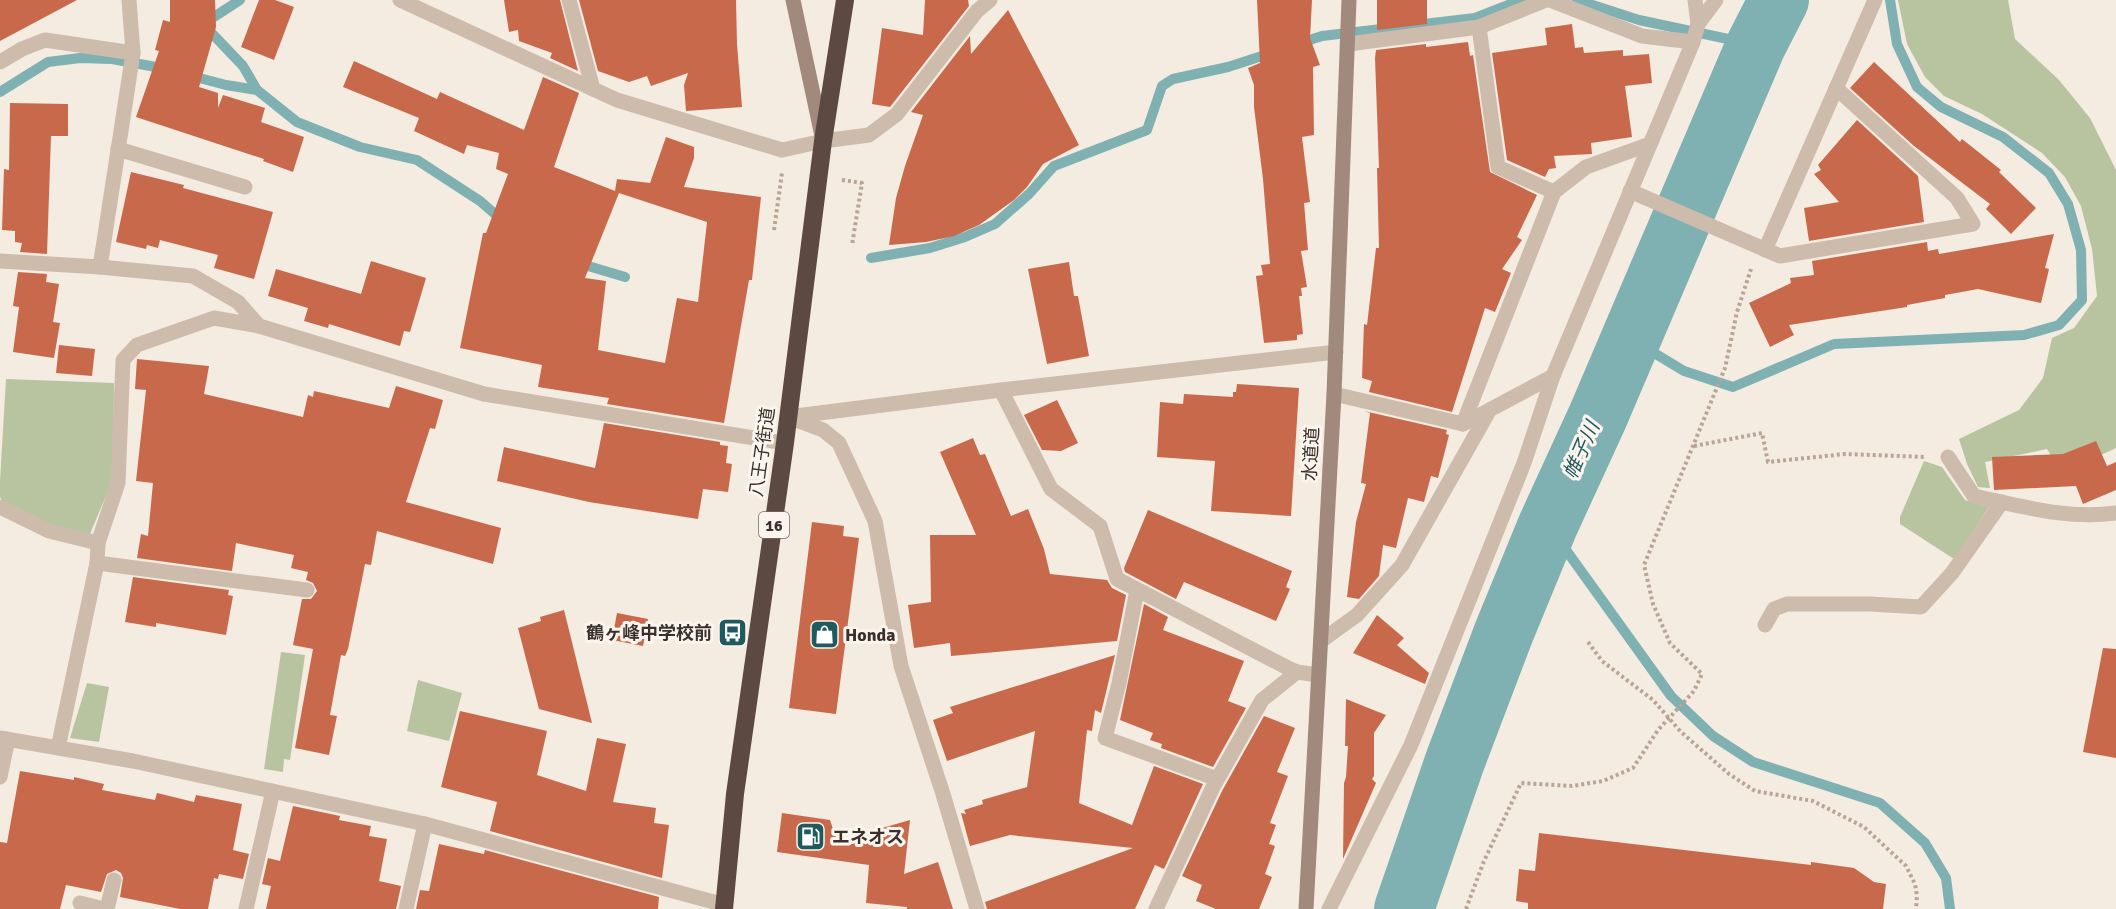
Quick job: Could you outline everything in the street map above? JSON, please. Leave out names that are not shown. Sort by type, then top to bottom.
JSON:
[{"type":"highway","name":"八王子街道","points":[[725,907],[735,794],[785,443],[823,141],[845,0]]},
{"type":"street","points":[[100,267],[133,53],[129,0]]},
{"type":"street","points":[[400,0],[617,100],[783,150],[823,141],[869,135],[897,114],[977,11],[990,0]]},
{"type":"street","points":[[569,0],[593,89]]},
{"type":"street","points":[[793,0],[823,141]]},
{"type":"street","name":"水道道","points":[[1306,909],[1336,352],[1349,0]]},
{"type":"street","points":[[1348,44],[1479,27],[1548,0],[1642,36],[1693,42]]},
{"type":"street","points":[[1695,0],[1698,24]]},
{"type":"street","points":[[1329,909],[1411,745],[1524,463],[1552,376],[1693,42],[1698,24],[1716,0]]},
{"type":"street","points":[[1765,250],[1875,0]]},
{"type":"street","points":[[1479,27],[1498,167],[1554,192]]},
{"type":"street","points":[[0,62],[22,49],[45,40],[133,53]]},
{"type":"street","points":[[1630,191],[1780,256],[1973,224],[1957,198],[1836,88]]},
{"type":"street","points":[[1463,424],[1554,192],[1586,167],[1650,144]]},
{"type":"street","points":[[118,149],[245,187]]},
{"type":"street","points":[[0,261],[193,276],[238,302],[259,326]]},
{"type":"street","points":[[58,748],[97,563],[98,543],[118,483],[123,360],[137,345],[214,318],[259,326],[484,394],[785,443]]},
{"type":"street","points":[[788,417],[1336,352]]},
{"type":"street","points":[[1334,394],[1463,424],[1552,376]]},
{"type":"street","points":[[1001,390],[1051,489],[1100,526],[1117,579],[1297,672],[1318,675]]},
{"type":"street","points":[[1321,641],[1357,615],[1402,565],[1489,411]]},
{"type":"street","points":[[788,417],[823,430],[839,443],[875,521],[901,666],[943,794],[977,909]]},
{"type":"street","points":[[1948,457],[1974,496],[2064,514],[2098,516],[2116,513]]},
{"type":"street","points":[[1765,625],[1774,609],[1787,604],[1870,604],[1921,607],[1952,573],[2002,502]]},
{"type":"street","points":[[0,507],[49,531],[98,543]]},
{"type":"street","points":[[97,563],[307,590]]},
{"type":"street","points":[[1137,591],[1119,683],[1105,738],[1217,779]]},
{"type":"street","points":[[1156,909],[1217,779],[1262,700],[1297,672]]},
{"type":"street","points":[[0,777],[4,738],[133,760],[425,824],[725,907]]},
{"type":"street","points":[[246,909],[273,790]]},
{"type":"street","points":[[406,909],[425,824]]},
{"type":"street","points":[[80,903],[106,909],[114,880]]},
{"type":"path","points":[[774,230],[783,172]]},
{"type":"path","points":[[852,245],[862,183]]},
{"type":"path","points":[[1466,909],[1484,861],[1521,783],[1572,786],[1603,781],[1633,768],[1658,730],[1694,691],[1702,674],[1670,643],[1653,604],[1644,565],[1725,368],[1737,312],[1753,260],[1765,250]]},
{"type":"path","points":[[1694,446],[1762,433],[1768,462],[1845,454],[1948,457]]},
{"type":"path","points":[[1588,642],[1602,661],[1653,700],[1681,732],[1728,774],[1755,791],[1814,801],[1864,827],[1906,866],[1916,884],[1916,909]]},
{"type":"green space","points":[[1898,0],[2008,0],[2015,39],[2059,80],[2090,118],[2116,170],[2116,448],[2062,473],[2047,449],[1985,462],[1990,488],[1978,487],[1959,439],[2019,410],[2043,378],[2052,338],[2074,328],[2097,296],[2092,249],[2081,206],[2065,177],[2042,153],[1982,114],[1944,96],[1925,77],[1907,44]]},
{"type":"green space","points":[[6,379],[114,383],[113,479],[90,534],[52,526],[4,503],[0,497]]},
{"type":"green space","points":[[1924,461],[1942,467],[1965,500],[1989,507],[1954,559],[1900,524],[1900,517]]},
{"type":"green space","points":[[281,652],[305,655],[290,760],[284,759],[283,772],[264,769]]},
{"type":"green space","points":[[418,680],[462,693],[449,741],[407,731]]},
{"type":"green space","points":[[87,683],[109,687],[99,742],[70,738]]},
{"type":"building","points":[[0,0],[77,0],[0,41]]},
{"type":"building","points":[[170,0],[215,0],[216,27],[199,87],[218,93],[218,108],[223,95],[265,108],[261,122],[304,137],[293,172],[263,161],[264,159],[136,117],[159,51],[155,50],[163,20],[170,22]]},
{"type":"building","points":[[259,0],[275,0],[294,7],[274,60],[241,47]]},
{"type":"building","points":[[504,0],[560,0],[578,71],[550,58],[552,53],[519,41],[518,30],[509,32]]},
{"type":"building","points":[[579,0],[736,0],[742,107],[686,111],[684,85],[688,73],[651,86],[647,76],[629,82],[598,71]]},
{"type":"building","points":[[925,0],[968,0],[969,6],[890,107],[872,104],[882,28],[923,35]]},
{"type":"building","points":[[1257,0],[1312,0],[1310,38],[1320,65],[1313,67],[1314,135],[1302,137],[1310,202],[1304,203],[1308,250],[1301,251],[1307,287],[1301,288],[1302,296],[1299,296],[1303,334],[1297,335],[1297,340],[1264,343],[1256,276],[1263,275],[1261,265],[1270,264],[1254,107],[1254,85],[1248,68],[1260,63]]},
{"type":"building","points":[[1377,0],[1427,0],[1427,24],[1377,30]]},
{"type":"building","points":[[1008,10],[1079,145],[1043,164],[1027,187],[1014,200],[979,225],[954,236],[926,242],[889,245],[896,198],[923,115],[911,112],[970,36],[971,54]]},
{"type":"building","points":[[1572,24],[1575,48],[1583,47],[1584,53],[1623,50],[1623,56],[1649,54],[1652,83],[1625,86],[1632,137],[1591,143],[1592,154],[1554,156],[1556,168],[1549,169],[1545,177],[1507,160],[1492,53],[1547,45],[1545,28]]},
{"type":"building","points":[[1468,42],[1470,56],[1473,55],[1490,172],[1537,195],[1517,237],[1522,240],[1502,269],[1511,273],[1495,312],[1485,308],[1452,412],[1369,392],[1372,381],[1362,378],[1364,324],[1367,325],[1376,248],[1379,248],[1375,58],[1376,50]]},
{"type":"building","points":[[354,61],[437,99],[440,92],[524,130],[543,77],[579,93],[554,167],[615,191],[617,179],[650,183],[666,137],[694,147],[694,158],[684,187],[761,197],[752,280],[749,280],[724,423],[607,404],[609,398],[538,387],[542,365],[460,348],[483,233],[486,233],[508,174],[496,169],[499,153],[467,145],[464,154],[414,131],[419,118],[343,87]],"holes":[[[619,193],[707,222],[698,302],[677,298],[665,363],[598,350],[606,281],[585,278]]]},
{"type":"building","points":[[1874,62],[1960,142],[1962,139],[2001,170],[1999,172],[2036,208],[2011,234],[1986,209],[1990,204],[1914,146],[1850,88]]},
{"type":"building","points":[[10,103],[68,104],[68,136],[51,136],[47,254],[20,252],[22,243],[15,242],[15,231],[2,230],[4,169],[9,170]]},
{"type":"building","points":[[1857,120],[1918,176],[1924,222],[1809,241],[1804,208],[1839,202],[1814,174],[1821,170],[1818,165]]},
{"type":"building","points":[[131,172],[184,185],[183,188],[273,212],[254,279],[214,268],[218,255],[160,240],[158,248],[147,245],[146,249],[116,242]]},
{"type":"building","points":[[2054,234],[2045,268],[2049,269],[2041,303],[1978,289],[1945,295],[1945,298],[1907,305],[1907,307],[1789,325],[1794,335],[1770,347],[1749,303],[1791,283],[1790,278],[1814,275],[1812,261],[1927,242],[1928,251],[1938,249],[1939,254]]},
{"type":"building","points":[[371,261],[426,278],[410,332],[404,331],[400,346],[329,324],[328,328],[304,321],[308,308],[268,296],[276,269],[361,294]]},
{"type":"building","points":[[1069,262],[1074,296],[1078,296],[1089,356],[1047,364],[1028,269]]},
{"type":"building","points":[[18,272],[47,274],[46,282],[59,284],[53,322],[60,323],[54,358],[13,352],[19,307],[13,306]]},
{"type":"building","points":[[59,345],[95,349],[92,376],[56,373]]},
{"type":"building","points":[[137,359],[209,366],[204,394],[303,417],[308,395],[313,397],[314,391],[389,408],[396,386],[443,400],[435,429],[430,428],[406,502],[501,528],[493,564],[377,531],[371,565],[365,564],[348,649],[345,656],[341,655],[330,715],[337,716],[329,755],[295,748],[313,649],[293,645],[302,599],[311,599],[317,591],[313,583],[306,580],[308,572],[291,568],[294,555],[236,543],[232,571],[137,558],[141,534],[148,536],[153,483],[136,481],[146,390],[135,389]]},
{"type":"building","points":[[1237,384],[1299,388],[1291,516],[1211,511],[1215,461],[1157,457],[1160,402],[1183,404],[1184,394],[1233,397]]},
{"type":"building","points":[[1057,400],[1078,443],[1061,451],[1042,450],[1024,415]]},
{"type":"building","points":[[1364,411],[1447,430],[1446,434],[1449,435],[1438,478],[1431,476],[1424,502],[1408,498],[1396,548],[1383,545],[1379,576],[1359,599],[1347,597],[1356,522],[1366,484],[1361,483],[1370,413]]},
{"type":"building","points":[[604,423],[720,442],[720,445],[728,446],[726,463],[732,464],[728,492],[703,489],[698,519],[589,502],[497,481],[504,447],[595,468]]},
{"type":"building","points":[[973,438],[980,455],[985,454],[1011,516],[1028,509],[1044,549],[1050,574],[1107,580],[1112,588],[1126,595],[1117,641],[951,656],[950,643],[914,648],[908,605],[931,602],[930,535],[976,535],[940,452]]},
{"type":"building","points":[[2096,441],[2107,466],[2116,462],[2116,490],[2083,504],[2076,486],[1994,490],[1992,457],[2063,454]]},
{"type":"building","points":[[1148,510],[1292,571],[1286,587],[1290,589],[1276,621],[1184,582],[1176,599],[1125,572],[1124,568]]},
{"type":"building","points":[[812,522],[844,526],[843,536],[859,538],[836,714],[789,708]]},
{"type":"building","points":[[133,577],[229,590],[228,595],[233,596],[226,635],[156,623],[156,627],[125,622]]},
{"type":"building","points":[[1144,604],[1168,617],[1163,630],[1244,661],[1228,701],[1246,708],[1213,767],[1161,748],[1162,744],[1150,740],[1153,733],[1120,720]]},
{"type":"building","points":[[564,610],[592,723],[539,709],[518,628],[541,621],[540,617]]},
{"type":"building","points":[[617,613],[648,619],[643,646],[612,640]]},
{"type":"building","points":[[1377,615],[1404,638],[1397,645],[1429,673],[1425,684],[1353,653]]},
{"type":"building","points":[[2103,648],[2116,649],[2116,758],[2083,752]]},
{"type":"building","points":[[1115,655],[1101,713],[1095,710],[1092,731],[1087,730],[1079,803],[1132,825],[1154,766],[1203,784],[1164,869],[1155,865],[1135,909],[987,909],[985,902],[1133,848],[1010,835],[970,846],[961,813],[966,814],[964,810],[983,804],[982,800],[1027,787],[1035,731],[947,761],[933,720],[953,713],[950,707]]},
{"type":"building","points":[[1346,699],[1386,715],[1374,733],[1374,776],[1372,779],[1376,783],[1343,859],[1344,783],[1348,746],[1345,746]]},
{"type":"building","points":[[460,711],[547,731],[537,775],[586,791],[597,738],[626,744],[613,802],[656,808],[654,823],[669,825],[662,878],[490,831],[497,802],[441,787]]},
{"type":"building","points":[[1264,716],[1295,728],[1277,772],[1288,776],[1270,823],[1276,825],[1269,844],[1275,846],[1265,874],[1272,877],[1259,909],[1216,909],[1196,901],[1202,885],[1182,876],[1222,791]]},
{"type":"building","points":[[20,771],[74,780],[74,777],[104,784],[102,790],[155,800],[157,793],[194,802],[196,795],[242,804],[233,850],[249,854],[243,879],[219,874],[218,879],[214,878],[208,909],[180,909],[120,897],[123,878],[116,870],[107,874],[101,892],[66,885],[60,909],[0,909],[0,842],[7,843]]},
{"type":"building","points":[[293,806],[340,816],[339,820],[371,826],[369,836],[387,839],[379,881],[401,886],[396,909],[266,909],[271,886],[262,884],[268,858],[280,861]]},
{"type":"building","points":[[782,813],[830,820],[837,841],[910,820],[904,874],[938,862],[953,909],[907,909],[907,907],[866,903],[869,865],[777,852]]},
{"type":"building","points":[[1539,833],[1854,868],[1874,882],[1886,884],[1883,909],[1528,909],[1528,903],[1516,901],[1519,869],[1535,871]]},
{"type":"building","points":[[439,844],[484,854],[485,850],[659,897],[658,909],[416,909],[420,890],[429,891]]},
{"type":"waterway","points":[[240,0],[203,24],[243,66],[257,90]]},
{"type":"waterway","points":[[1297,44],[1322,36],[1475,18],[1521,0]]},
{"type":"waterway","points":[[1577,0],[1639,20],[1756,45]]},
{"type":"waterway","name":"帷子川","points":[[1404,909],[1455,761],[1548,525],[1598,416],[1756,45],[1779,0]]},
{"type":"waterway","points":[[1631,339],[1684,371],[1733,387],[1834,344],[2024,335],[2059,325],[2082,300],[2081,250],[2068,204],[2049,173],[2003,137],[1941,107],[1917,87],[1897,44],[1890,0]]},
{"type":"waterway","points":[[871,258],[930,248],[965,237],[995,224],[1029,194],[1054,166],[1147,130],[1162,86],[1173,79],[1228,67],[1271,53]]},
{"type":"waterway","points":[[0,92],[48,62],[80,58],[112,59],[167,69]]},
{"type":"waterway","points":[[188,75],[257,90],[297,122],[360,147],[417,160],[480,201],[503,221]]},
{"type":"waterway","points":[[578,263],[625,277]]},
{"type":"waterway","points":[[1548,525],[1671,696],[1713,736],[1753,762],[1880,803],[1925,843],[1946,878],[1950,909]]},
{"type":"place","name":"鶴ヶ峰中学校前","points":[[733,633]]},
{"type":"place","name":"Honda","points":[[824,635]]},
{"type":"place","name":"エネオス","points":[[811,837]]}]
